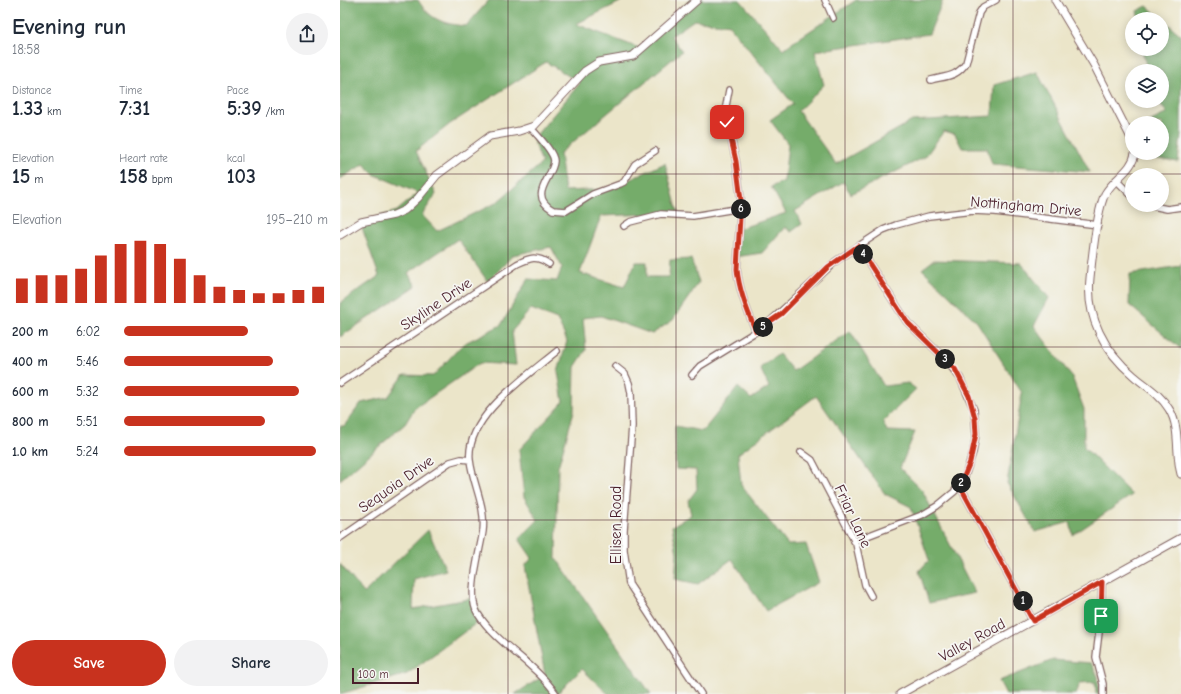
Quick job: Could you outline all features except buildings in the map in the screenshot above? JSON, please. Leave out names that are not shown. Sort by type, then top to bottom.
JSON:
[{"type":"street","points":[[340,235],[361,222],[394,215],[405,210],[418,198],[437,175],[460,156],[490,136],[531,128],[585,71],[599,62],[632,56],[697,0]]},
{"type":"street","points":[[825,0],[833,18]]},
{"type":"street","points":[[930,80],[954,75],[962,70],[966,63],[979,13],[983,7],[996,0]]},
{"type":"street","points":[[1055,0],[1094,65],[1125,126]]},
{"type":"street","points":[[729,90],[725,111],[736,161],[741,208],[737,264],[738,280],[748,313],[756,331]]},
{"type":"street","points":[[531,128],[553,156],[554,162],[542,189],[544,202],[553,210],[566,211],[593,194],[624,182],[635,164],[655,151]]},
{"type":"street","points":[[1133,160],[1131,165],[1116,180],[1102,200],[1090,282],[1091,310],[1095,323],[1108,349],[1117,361],[1135,377],[1154,390],[1169,408],[1175,424],[1181,474]]},
{"type":"street","points":[[1116,180],[1125,189]]},
{"type":"street","points":[[1169,209],[1181,207]]},
{"type":"street","points":[[624,226],[630,222],[661,214],[693,216],[741,208]]},
{"type":"street","name":"Nottingham Drive","points":[[692,375],[700,366],[781,314],[828,267],[858,246],[884,230],[896,225],[929,216],[965,212],[995,212],[1098,225]]},
{"type":"street","points":[[854,541],[922,515],[937,506],[960,486],[970,462],[976,434],[975,418],[969,396],[955,369],[907,322],[858,246]]},
{"type":"street","name":"Skyline Drive","points":[[341,380],[517,264],[536,257],[549,264]]},
{"type":"street","points":[[556,694],[534,668],[492,632],[476,610],[475,580],[484,520],[481,500],[470,460],[474,433],[484,416],[557,351]]},
{"type":"street","name":"Ellisen Road","points":[[615,366],[625,374],[631,393],[632,426],[624,530],[624,550],[629,584],[701,694]]},
{"type":"street","name":"Friar Lane","points":[[801,452],[812,460],[854,541],[865,585],[871,596]]},
{"type":"street","name":"Sequoia Drive","points":[[340,538],[450,462],[461,459],[470,460]]},
{"type":"street","points":[[960,486],[1033,621]]},
{"type":"street","name":"Valley Road","points":[[900,694],[1181,538]]},
{"type":"street","points":[[1102,582],[1101,616],[1096,657],[1103,684],[1102,694]]},
{"type":"green space","points":[[340,0],[418,0],[427,12],[438,20],[466,26],[489,0],[624,0],[576,24],[639,48],[690,0],[740,0],[783,49],[856,0],[943,0],[929,34],[815,51],[824,85],[798,111],[836,164],[912,121],[992,116],[994,85],[1037,72],[1090,172],[992,164],[987,148],[962,148],[955,134],[944,131],[925,157],[851,194],[843,182],[795,211],[802,224],[791,232],[785,227],[762,253],[735,257],[738,229],[786,213],[771,187],[784,181],[788,144],[770,120],[793,104],[729,25],[694,20],[671,36],[682,51],[560,153],[565,191],[610,189],[665,163],[678,213],[601,216],[580,273],[624,287],[636,262],[647,262],[647,277],[669,277],[670,260],[691,259],[699,282],[673,320],[652,334],[601,316],[583,318],[586,350],[575,367],[574,411],[558,467],[556,558],[651,694],[608,694],[582,669],[557,694],[515,694],[545,675],[525,566],[532,558],[519,539],[538,520],[524,497],[519,450],[563,402],[558,372],[567,341],[557,319],[531,309],[512,331],[516,365],[480,363],[415,408],[405,424],[340,480],[340,426],[344,426],[361,403],[388,397],[404,375],[433,376],[463,344],[501,325],[528,279],[557,281],[562,267],[551,247],[513,255],[488,282],[458,239],[408,273],[416,286],[340,337],[340,303],[379,276],[360,222],[397,211],[418,193],[373,174],[364,164],[340,179]],"holes":[[[546,62],[580,83],[533,139],[542,163],[496,203],[437,231],[422,215],[436,194],[416,151],[450,124]]]},
{"type":"green space","points":[[1147,6],[1154,12],[1137,12]]},
{"type":"green space","points":[[1169,25],[1181,35],[1181,133],[1178,162],[1165,160],[1169,160],[1169,116],[1161,116],[1167,113],[1163,108],[1169,108],[1169,64],[1146,64],[1144,56],[1169,56]]},
{"type":"green space","points":[[934,260],[1021,263],[1049,298],[1034,326],[1072,377],[1084,409],[1084,447],[1132,495],[1073,535],[1070,522],[1035,532],[1007,483],[1022,393],[977,322],[922,269]]},
{"type":"green space","points":[[1181,263],[1181,349],[1129,305],[1130,274],[1180,266]]},
{"type":"green space","points":[[850,331],[884,386],[908,383],[916,389],[883,422],[887,431],[915,432],[900,468],[922,490],[975,593],[929,603],[919,571],[929,560],[911,507],[885,494],[816,396],[738,454],[741,485],[788,545],[806,544],[819,582],[766,611],[732,559],[698,584],[675,579],[677,553],[672,526],[691,515],[688,501],[697,489],[696,470],[676,469],[675,426],[703,431],[738,387],[751,399],[769,387],[760,368],[779,354],[793,371]]},
{"type":"green space","points":[[428,530],[446,570],[414,579],[413,609],[474,598],[482,619],[407,674],[340,694],[340,564],[364,593]]},
{"type":"green space","points":[[1053,660],[1091,663],[1098,676],[1099,694],[1096,694],[1095,682],[1080,683],[1076,694],[1006,694],[999,681]]},
{"type":"route","points":[[727,122],[736,161],[741,200],[741,216],[737,253],[738,280],[748,313],[756,331],[781,314],[828,267],[858,246],[912,329],[955,369],[969,396],[974,410],[976,434],[970,462],[960,486],[1008,572],[1033,621],[1102,582],[1101,616]]}]
